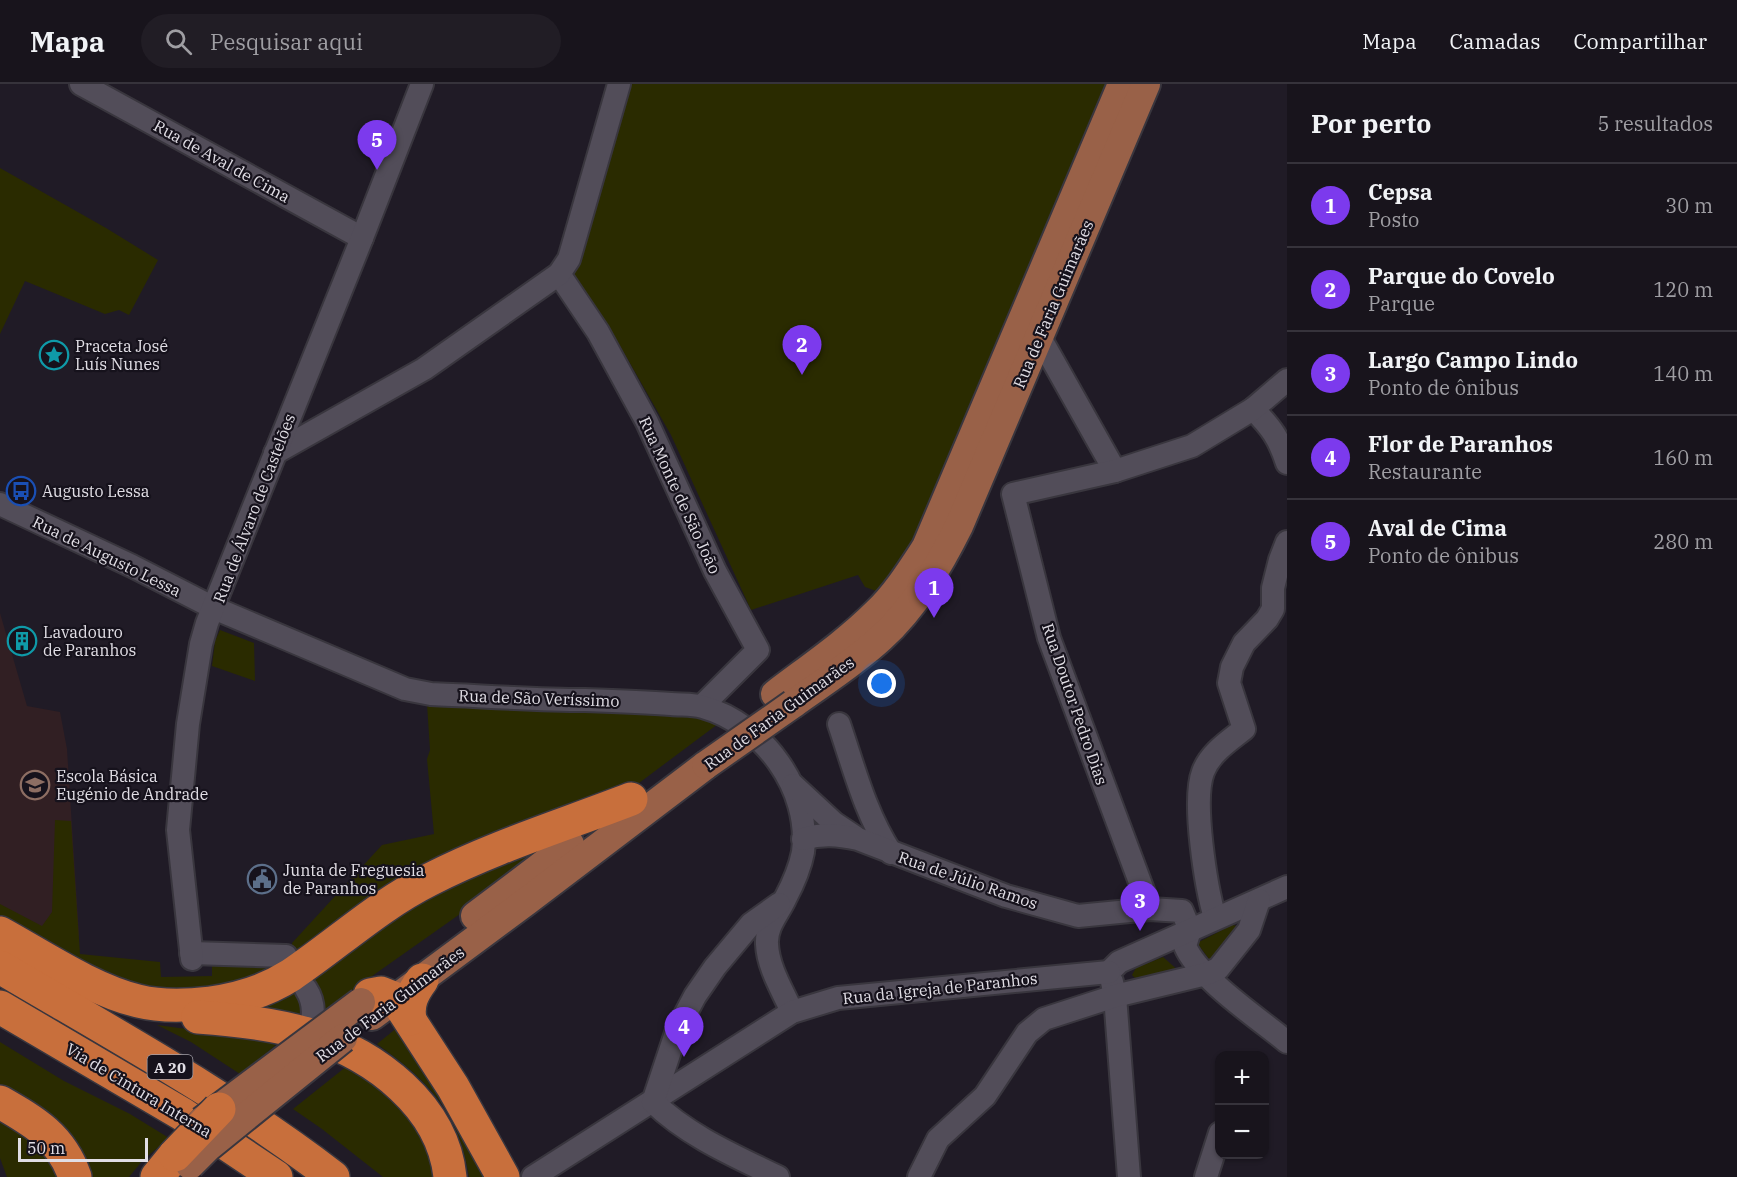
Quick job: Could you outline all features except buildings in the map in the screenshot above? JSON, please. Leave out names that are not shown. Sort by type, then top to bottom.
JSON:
[{"type":"highway","points":[[0,933],[103,989],[123,997],[141,1002],[182,1006],[228,1000],[250,995],[289,976],[374,914],[428,880],[508,845],[631,799]]},
{"type":"highway","points":[[0,944],[102,998],[130,1008],[178,1016],[278,1026],[338,1045],[390,1078],[414,1098],[435,1127],[445,1147],[450,1177]]},
{"type":"highway","name":"A 20","points":[[0,967],[195,1082],[273,1132],[333,1177]]},
{"type":"highway","points":[[388,1002],[470,1117],[502,1177]]},
{"type":"highway","name":"Via de Cintura Interna","points":[[0,1007],[182,1114],[276,1177]]},
{"type":"highway","points":[[0,1102],[50,1135],[63,1150],[75,1177]]},
{"type":"highway","points":[[174,1165],[219,1108]]},
{"type":"main road","name":"Rua de Faria Guimarães","points":[[784,699],[836,647],[876,613],[907,577],[926,547],[1122,84]]},
{"type":"main road","name":"Rua de Faria Guimarães","points":[[140,1177],[174,1165],[208,1147],[388,1002],[700,759],[784,699],[882,638],[921,592],[940,563],[959,526],[1146,84]]},
{"type":"main road","name":"Rua de Faria Guimarães","points":[[219,1108],[388,1002],[631,799],[700,759]]},
{"type":"street","name":"Rua de Aval de Cima","points":[[81,84],[362,238]]},
{"type":"street","name":"Rua de Álvaro de Castelões","points":[[286,956],[191,956],[178,830],[188,724],[201,644],[214,608],[422,84]]},
{"type":"street","points":[[275,453],[424,369],[560,274],[569,259],[619,84]]},
{"type":"street","name":"Rua Monte de São João","points":[[560,274],[598,332],[647,422],[715,571],[758,650],[702,706]]},
{"type":"street","points":[[1039,336],[1114,471],[1191,446],[1252,409],[1287,380]]},
{"type":"street","points":[[1252,409],[1272,428],[1280,442],[1287,463]]},
{"type":"street","name":"Rua Doutor Pedro Dias","points":[[1114,471],[1013,494],[1049,638],[1150,909]]},
{"type":"street","name":"Rua de Augusto Lessa","points":[[0,504],[132,566],[214,608]]},
{"type":"street","points":[[1215,918],[1206,874],[1199,811],[1199,787],[1203,772],[1211,758],[1244,729],[1229,683],[1232,667],[1244,643],[1267,619],[1273,609],[1273,588],[1287,542]]},
{"type":"street","name":"Rua de São Veríssimo","points":[[214,608],[418,693],[637,701],[702,706],[741,724],[768,751],[795,789],[803,839]]},
{"type":"street","points":[[839,724],[867,808],[876,830],[891,853]]},
{"type":"street","name":"Rua de Júlio Ramos","points":[[791,783],[834,823],[858,839],[1006,896],[1078,916],[1150,909]]},
{"type":"street","name":"Rua de Júlio Ramos","points":[[803,839],[835,834],[858,839]]},
{"type":"street","points":[[792,1012],[773,970],[767,943],[771,922],[785,900],[798,872],[803,839]]},
{"type":"street","points":[[1129,1177],[1115,996],[1109,972],[1119,962],[1287,887]]},
{"type":"street","points":[[778,1177],[719,1148],[671,1120],[653,1102],[677,1030],[695,996],[715,967],[751,924],[785,900]]},
{"type":"street","points":[[919,1177],[938,1139],[985,1096],[1032,1027],[1044,1019],[1115,996],[1218,969],[1249,930],[1259,900]]},
{"type":"street","points":[[1150,909],[1182,911],[1190,930],[1185,946],[1195,963],[1287,1042]]},
{"type":"street","name":"Rua da Igreja de Paranhos","points":[[533,1177],[792,1012],[838,998],[1109,972]]},
{"type":"street","points":[[306,989],[313,1008],[310,1035]]},
{"type":"street","points":[[1206,1177],[1215,1149]]},
{"type":"shaded area","points":[[628,84],[1106,84],[916,535],[899,563],[876,591],[865,587],[858,575],[751,610],[671,435],[619,344],[596,317],[575,279],[574,273],[580,246]]},
{"type":"shaded area","points":[[0,168],[158,260],[129,315],[119,310],[105,314],[25,281],[0,334]]},
{"type":"shaded area","name":"Escola Básica Eugénio de Andrade","points":[[0,613],[27,706],[60,712],[67,749],[79,935],[67,956],[0,919]]},
{"type":"shaded area","points":[[220,630],[254,643],[255,681],[212,666],[215,641]]},
{"type":"shaded area","points":[[427,704],[692,714],[722,721],[635,786],[245,985],[133,993],[0,919],[0,904],[42,926],[52,912],[55,820],[71,821],[80,954],[160,962],[161,977],[212,976],[212,960],[293,953],[292,943],[382,845],[434,834],[427,759],[430,750]]},
{"type":"shaded area","points":[[554,837],[521,871],[307,1022],[225,1007],[389,916]]},
{"type":"shaded area","points":[[1232,925],[1238,926],[1212,963],[1197,943]]},
{"type":"shaded area","points":[[1163,957],[1180,972],[1135,978],[1132,975],[1136,968]]},
{"type":"shaded area","points":[[157,1025],[253,1038],[276,1045],[240,1074],[191,1042]]},
{"type":"shaded area","points":[[398,1027],[495,1177],[469,1177],[458,1134],[439,1100],[412,1071],[377,1044]]},
{"type":"shaded area","points":[[0,1042],[64,1081],[130,1114],[169,1138],[143,1160],[129,1177],[83,1177],[0,1097]]},
{"type":"shaded area","points":[[347,1066],[363,1075],[399,1104],[427,1145],[437,1177],[383,1177],[293,1109]]},
{"type":"shaded area","points":[[0,1115],[40,1145],[63,1177],[7,1177],[0,1158]]},
{"type":"place","name":"Aval de Cima","points":[[377,170]]},
{"type":"place","name":"Praceta José Luís Nunes","points":[[54,355]]},
{"type":"place","name":"Parque do Covelo","points":[[802,375]]},
{"type":"place","name":"Augusto Lessa","points":[[21,491]]},
{"type":"place","name":"Cepsa","points":[[934,618]]},
{"type":"place","name":"Lavadouro de Paranhos","points":[[22,641]]},
{"type":"place","name":"Escola Básica Eugénio de Andrade","points":[[35,785]]},
{"type":"place","name":"Junta de Freguesia de Paranhos","points":[[262,879]]},
{"type":"place","name":"Largo Campo Lindo","points":[[1140,931]]},
{"type":"place","name":"Flor de Paranhos","points":[[684,1057]]}]
